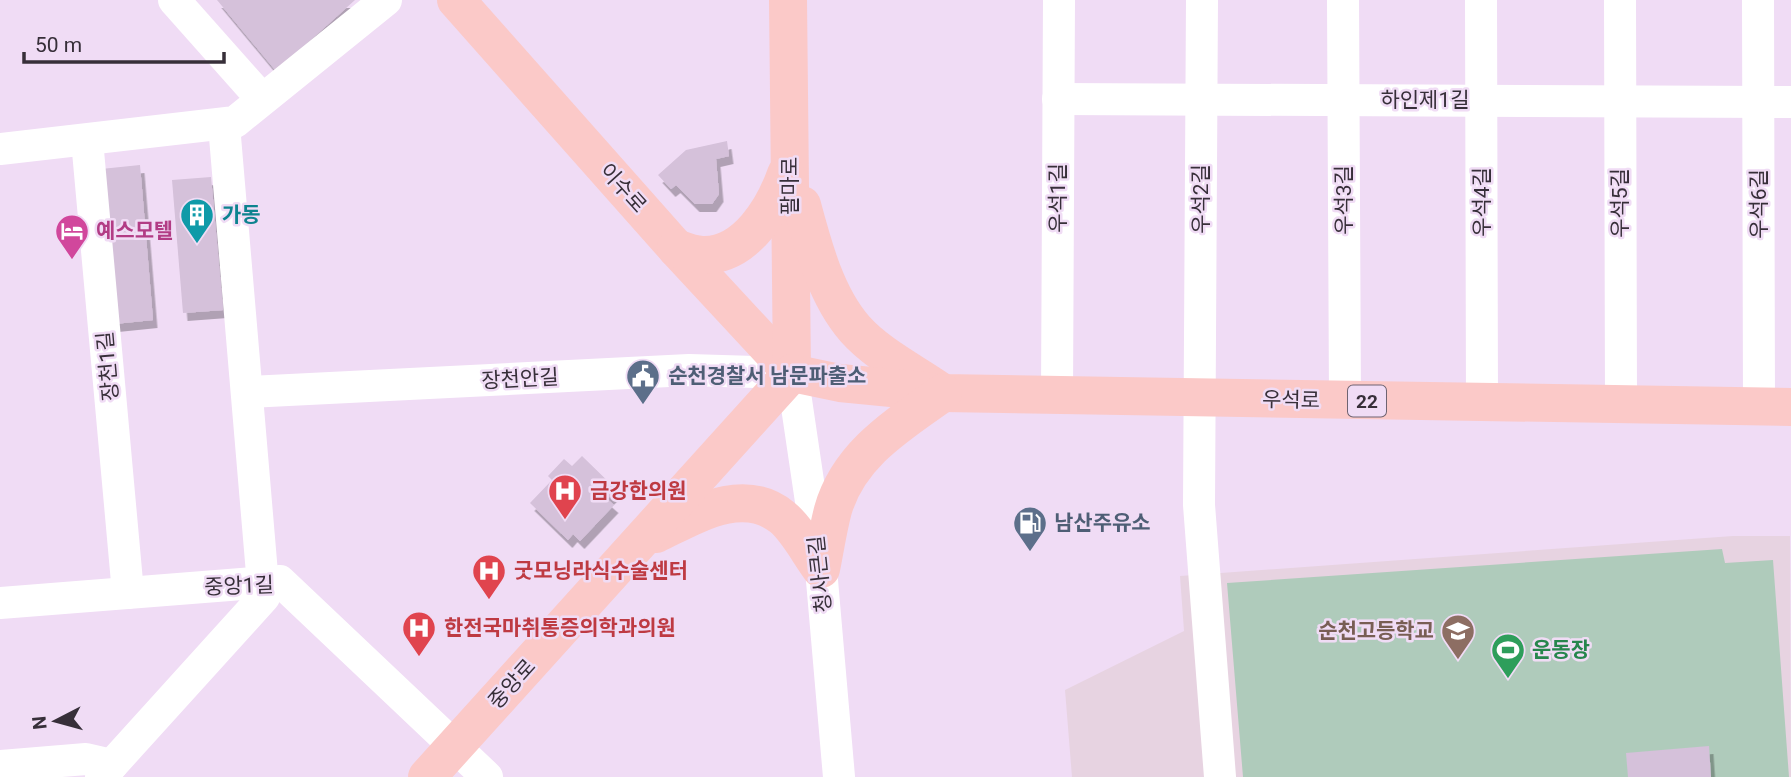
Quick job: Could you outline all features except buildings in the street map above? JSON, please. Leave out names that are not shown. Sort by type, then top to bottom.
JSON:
[{"type":"main road","name":"이수로","points":[[456,0],[676,248],[792,373]]},
{"type":"main road","name":"팔마로","points":[[788,0],[792,373]]},
{"type":"main road","points":[[676,248],[701,256],[715,254],[759,226],[777,199],[790,163]]},
{"type":"main road","points":[[790,163],[813,246],[840,308],[866,338],[943,393],[877,441],[849,474],[833,510],[821,569]]},
{"type":"main road","name":"우석로","points":[[792,373],[840,383],[943,393],[1775,408]]},
{"type":"main road","name":"중앙로","points":[[427,777],[792,373]]},
{"type":"main road","points":[[639,542],[715,506],[757,504],[782,517],[821,569]]},
{"type":"street","points":[[174,0],[262,99]]},
{"type":"street","points":[[0,149],[235,122],[386,0]]},
{"type":"street","name":"우석1길","points":[[1057,395],[1059,0]]},
{"type":"street","name":"우석2길","points":[[1202,0],[1199,505],[1220,777]]},
{"type":"street","name":"우석3길","points":[[1343,0],[1345,401]]},
{"type":"street","name":"우석4길","points":[[1481,0],[1482,403]]},
{"type":"street","name":"우석5길","points":[[1620,0],[1621,406]]},
{"type":"street","name":"우석6길","points":[[1758,0],[1758,101],[1775,408]]},
{"type":"street","name":"하인제1길","points":[[1058,99],[1791,102]]},
{"type":"street","points":[[0,766],[86,759],[106,771],[264,597],[224,125]]},
{"type":"street","name":"장천1길","points":[[87,140],[128,593]]},
{"type":"street","name":"장천안길","points":[[248,392],[689,370],[792,373]]},
{"type":"street","name":"청사큰길","points":[[792,373],[821,569],[839,777]]},
{"type":"street","name":"중앙1길","points":[[0,603],[280,581],[487,777]]},
{"type":"shaded area","name":"운동장","points":[[1733,536],[1790,536],[1791,777],[1072,777],[1065,690],[1184,631],[1180,576]]},
{"type":"green space","name":"운동장","points":[[1722,549],[1725,563],[1773,560],[1789,777],[1243,777],[1227,583]]},
{"type":"place","name":"가동","points":[[197,245]]},
{"type":"place","name":"예스모텔","points":[[72,261]]},
{"type":"place","name":"순천경찰서 남문파출소","points":[[643,406]]},
{"type":"place","name":"금강한의원","points":[[565,521]]},
{"type":"place","name":"남산주유소","points":[[1030,553]]},
{"type":"place","name":"굿모닝라식수술센터","points":[[489,601]]},
{"type":"place","name":"한전국마취통증의학과의원","points":[[419,658]]},
{"type":"place","name":"순천고등학교","points":[[1458,661]]},
{"type":"place","name":"운동장","points":[[1508,680]]}]
